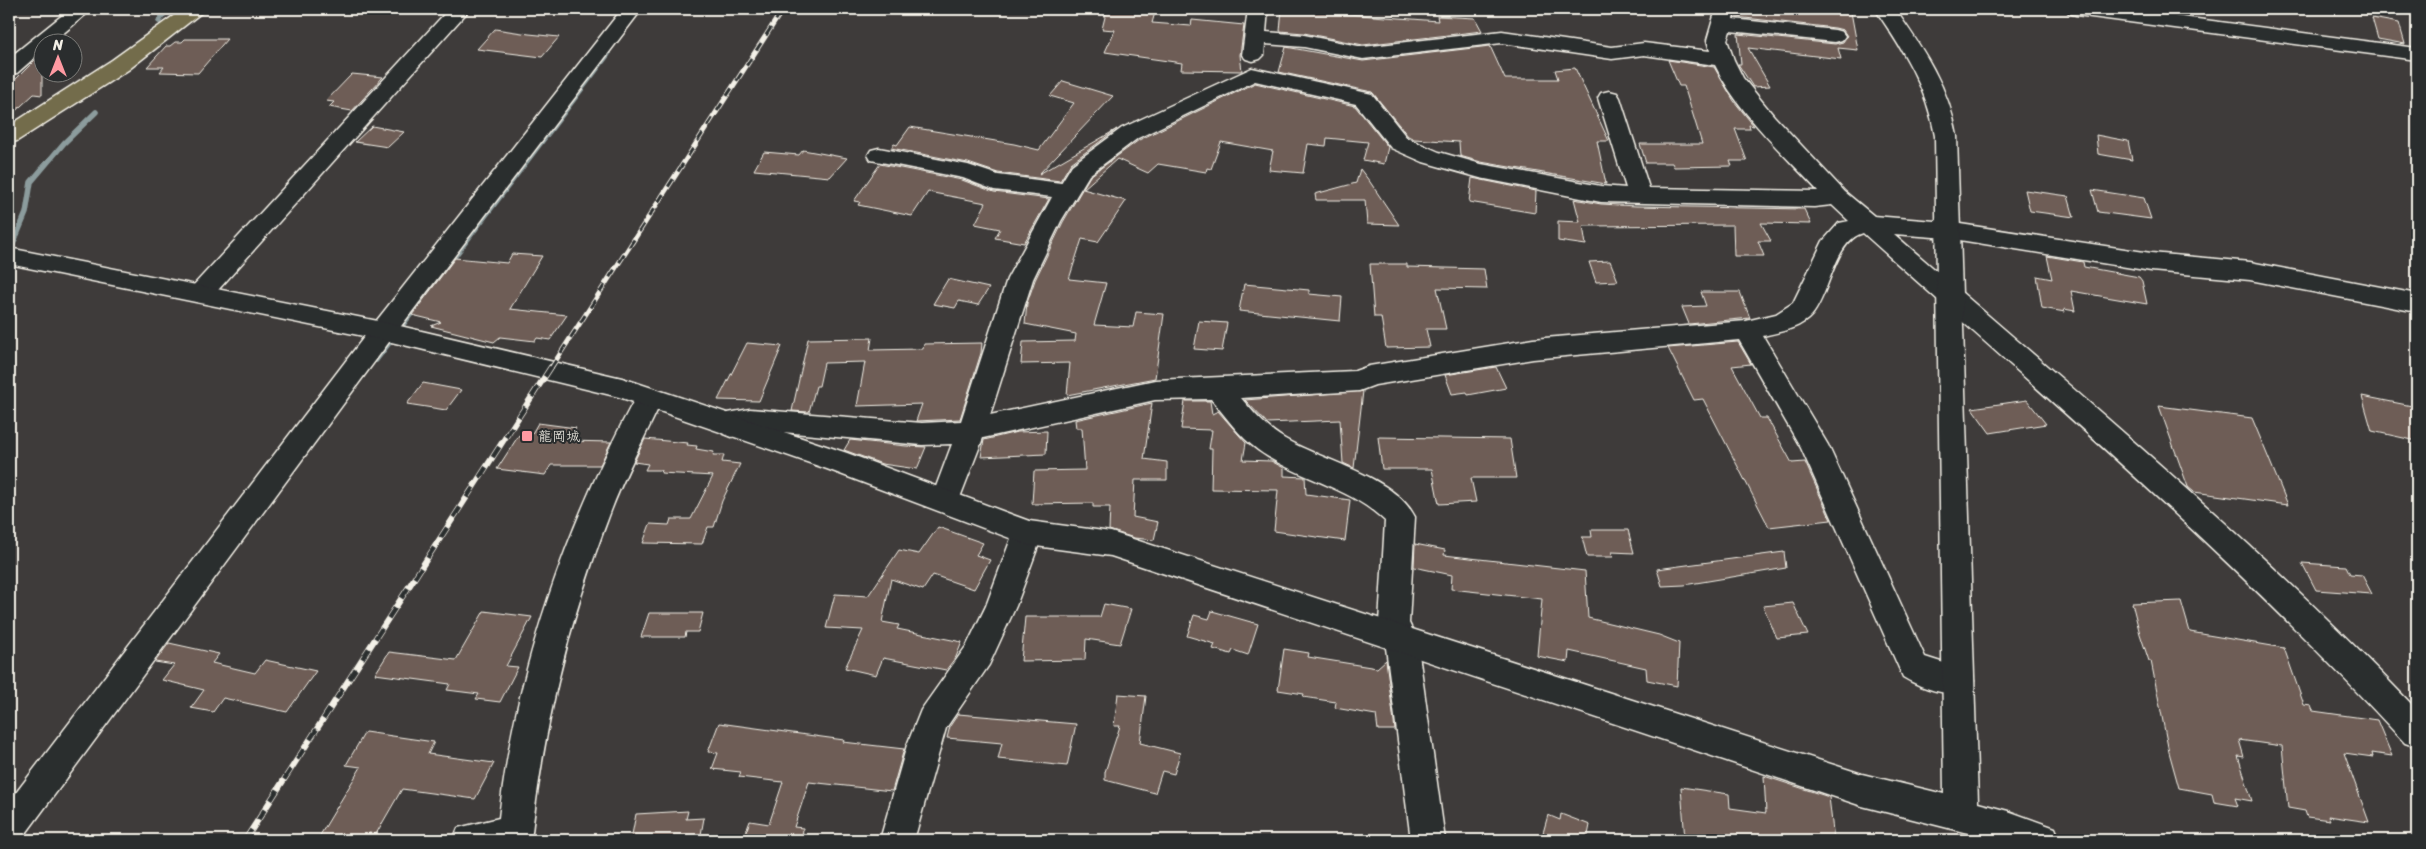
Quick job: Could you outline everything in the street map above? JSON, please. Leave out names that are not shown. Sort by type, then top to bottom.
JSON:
[{"type":"main road","points":[[9,136],[120,65],[196,9]]},
{"type":"street","points":[[9,68],[82,9]]},
{"type":"street","points":[[201,293],[460,9]]},
{"type":"street","points":[[9,829],[383,331],[632,9]]},
{"type":"street","points":[[1252,74],[1258,9]]},
{"type":"street","points":[[1781,9],[1785,30]]},
{"type":"street","points":[[1885,9],[1924,69],[1941,106],[1946,136],[1961,814]]},
{"type":"street","points":[[2076,9],[2417,54]]},
{"type":"street","points":[[1835,36],[1785,30],[1723,16],[1717,40],[1723,60],[1733,80],[1766,121],[1837,197],[2253,564],[2344,654],[2417,732]]},
{"type":"street","points":[[1254,37],[1304,41],[1363,53],[1502,37],[1612,53],[1644,49],[1670,51],[1723,60]]},
{"type":"street","points":[[945,500],[972,429],[1020,279],[1066,191],[1080,170],[1130,133],[1252,74],[1364,99],[1399,143],[1431,157],[1521,180],[1601,194],[1814,199],[1837,197]]},
{"type":"street","points":[[1609,98],[1640,196]]},
{"type":"street","points":[[878,155],[968,172],[994,182],[1066,191]]},
{"type":"street","points":[[732,426],[738,420],[750,419],[922,434],[950,434],[1155,390],[1218,389],[1359,381],[1369,376],[1533,349],[1746,330],[1783,322],[1803,309],[1832,247],[1848,229],[1867,224],[1947,230],[2151,262],[2250,271],[2417,303]]},
{"type":"street","points":[[9,256],[383,331],[622,388],[837,461],[945,500],[1028,533],[1111,544],[1862,790],[1961,814],[2008,827],[2043,840]]},
{"type":"street","points":[[1746,330],[1814,445],[1914,668],[1924,673],[1958,682]]},
{"type":"street","points":[[1218,389],[1260,437],[1277,448],[1377,496],[1400,517],[1394,623],[1401,640],[1428,840]]},
{"type":"street","points":[[470,840],[514,836],[528,734],[554,637],[588,530],[649,398]]},
{"type":"street","points":[[897,840],[923,745],[933,720],[978,655],[1001,606],[1028,533]]},
{"type":"building","points":[[1107,9],[1156,9],[1152,23],[1191,26],[1192,20],[1244,25],[1240,55],[1242,71],[1181,70],[1182,63],[1105,52],[1115,30],[1102,29]]},
{"type":"building","points":[[1282,9],[1438,21],[1437,16],[1475,18],[1482,31],[1363,45],[1304,33],[1280,31]]},
{"type":"building","points":[[1738,9],[1851,12],[1858,50],[1838,48],[1841,59],[1748,48],[1770,86],[1753,87],[1738,64],[1741,64],[1738,34],[1835,44],[1843,42],[1847,36],[1843,30],[1835,28],[1736,17]]},
{"type":"building","points":[[2372,18],[2399,23],[2405,44],[2378,39]]},
{"type":"building","points":[[495,29],[559,37],[542,57],[477,49]]},
{"type":"building","points":[[185,39],[227,39],[198,73],[160,72],[164,67],[147,67],[166,46],[170,46],[175,42],[182,42]]},
{"type":"building","points":[[1490,46],[1505,79],[1558,79],[1555,70],[1575,68],[1609,141],[1597,141],[1606,184],[1481,162],[1460,156],[1459,142],[1414,139],[1408,136],[1372,92],[1279,72],[1286,47],[1363,61]]},
{"type":"building","points":[[1668,60],[1714,67],[1734,101],[1754,126],[1749,125],[1750,129],[1735,129],[1747,161],[1730,161],[1732,166],[1674,167],[1672,163],[1646,163],[1640,144],[1702,144],[1684,86],[1679,86]]},
{"type":"building","points":[[32,63],[32,82],[42,82],[42,95],[34,94],[9,117],[9,86]]},
{"type":"building","points":[[352,74],[383,77],[352,111],[329,107],[334,102],[326,101]]},
{"type":"building","points":[[1063,81],[1113,96],[1039,174],[1117,129],[1071,163],[1060,181],[998,173],[968,163],[891,148],[894,144],[897,145],[910,127],[1014,144],[1039,150],[1074,103],[1050,96]]},
{"type":"building","points":[[1255,83],[1355,106],[1388,147],[1384,164],[1363,160],[1368,142],[1327,138],[1326,146],[1308,144],[1303,173],[1269,170],[1273,151],[1221,142],[1211,169],[1207,168],[1206,172],[1158,164],[1148,173],[1117,159],[1083,189],[1126,201],[1098,242],[1082,239],[1069,279],[1106,283],[1094,325],[1133,327],[1136,312],[1164,314],[1155,378],[1067,395],[1070,363],[1021,364],[1023,342],[1075,341],[1076,334],[1025,324],[1027,303],[1035,280],[1063,222],[1090,176],[1139,140]]},
{"type":"building","points":[[372,126],[404,132],[388,147],[355,142]]},
{"type":"building","points":[[2096,135],[2128,141],[2132,160],[2098,154]]},
{"type":"building","points":[[803,150],[847,158],[830,177],[754,170],[764,152],[799,155]]},
{"type":"building","points":[[880,164],[962,180],[994,192],[1049,199],[1024,243],[995,238],[1000,229],[975,224],[986,203],[928,192],[912,216],[858,205],[860,202],[854,201]]},
{"type":"building","points":[[1360,169],[1399,225],[1367,224],[1365,200],[1316,200],[1315,194],[1356,183]]},
{"type":"building","points":[[1472,178],[1536,191],[1535,213],[1469,202]]},
{"type":"building","points":[[2025,190],[2068,196],[2074,217],[2030,211]]},
{"type":"building","points":[[2092,190],[2144,198],[2151,219],[2098,212]]},
{"type":"building","points":[[1574,199],[1601,204],[1636,206],[1804,209],[1811,224],[1761,223],[1771,241],[1758,241],[1764,256],[1734,256],[1733,225],[1583,226],[1586,245],[1558,241],[1558,221],[1580,222]]},
{"type":"building","points":[[512,254],[542,256],[510,309],[567,315],[550,340],[537,338],[535,341],[500,337],[494,342],[431,326],[441,322],[412,315],[455,258],[507,263]]},
{"type":"building","points":[[2047,256],[2083,262],[2084,267],[2139,277],[2142,281],[2147,304],[2071,291],[2075,311],[2064,309],[2065,312],[2042,308],[2037,276],[2052,279]]},
{"type":"building","points":[[1610,261],[1618,281],[1596,282],[1589,262]]},
{"type":"building","points":[[1370,264],[1407,264],[1407,267],[1484,269],[1487,289],[1437,288],[1446,329],[1426,329],[1430,347],[1386,348],[1381,317],[1374,317]]},
{"type":"building","points":[[948,279],[989,288],[978,305],[959,301],[955,308],[933,304]]},
{"type":"building","points":[[1244,284],[1309,290],[1309,294],[1342,297],[1340,321],[1239,311]]},
{"type":"building","points":[[1701,292],[1740,292],[1750,318],[1689,324],[1682,307],[1706,306]]},
{"type":"building","points":[[1199,321],[1227,323],[1222,351],[1194,349]]},
{"type":"building","points":[[872,338],[870,350],[923,349],[924,344],[982,343],[981,353],[960,419],[916,421],[922,404],[857,406],[865,362],[824,363],[819,386],[816,386],[809,412],[792,411],[808,339]]},
{"type":"building","points":[[1738,342],[1751,364],[1732,366],[1760,418],[1767,418],[1792,463],[1805,462],[1831,520],[1769,527],[1703,399],[1694,400],[1668,348]]},
{"type":"building","points":[[747,343],[782,346],[759,401],[718,400]]},
{"type":"building","points":[[1496,367],[1506,388],[1468,395],[1467,392],[1452,394],[1445,375]]},
{"type":"building","points":[[423,383],[461,390],[446,410],[407,404]]},
{"type":"building","points":[[1363,391],[1354,468],[1343,463],[1340,420],[1267,423],[1245,400]]},
{"type":"building","points":[[2362,396],[2417,407],[2417,441],[2372,431]]},
{"type":"building","points":[[2027,400],[2046,424],[1990,433],[1972,408]]},
{"type":"building","points":[[1185,401],[1210,401],[1212,414],[1218,411],[1246,443],[1243,460],[1271,461],[1284,468],[1284,476],[1305,477],[1306,494],[1350,500],[1345,541],[1274,531],[1278,490],[1211,489],[1212,449],[1209,449],[1212,430],[1181,429]]},
{"type":"building","points":[[1152,403],[1144,459],[1167,462],[1167,480],[1135,480],[1133,517],[1158,522],[1154,540],[1134,538],[1109,530],[1110,507],[1093,507],[1093,503],[1032,504],[1034,471],[1085,470],[1082,428],[1076,428],[1075,420]]},
{"type":"building","points":[[2159,406],[2252,418],[2288,505],[2194,492],[2188,487]]},
{"type":"building","points":[[538,423],[576,428],[568,441],[611,442],[600,465],[551,465],[545,475],[497,469],[519,435],[530,437]]},
{"type":"building","points":[[1047,431],[1046,454],[981,457],[984,440],[1017,432]]},
{"type":"building","points":[[1378,437],[1510,439],[1516,478],[1471,478],[1476,502],[1439,504],[1432,469],[1382,469]]},
{"type":"building","points":[[645,439],[688,443],[687,445],[697,446],[696,449],[714,452],[713,455],[724,455],[722,462],[740,464],[722,501],[714,527],[708,527],[702,544],[643,543],[650,524],[669,525],[671,519],[691,519],[713,476],[661,473],[662,470],[645,470],[648,464],[634,462]]},
{"type":"building","points":[[850,440],[926,447],[917,469],[882,464],[844,450]]},
{"type":"building","points":[[938,527],[983,543],[976,555],[990,560],[974,589],[933,575],[923,590],[891,579],[882,622],[899,625],[897,629],[962,642],[956,657],[946,670],[883,658],[876,675],[845,668],[863,630],[826,628],[835,594],[868,596],[899,550],[919,554]]},
{"type":"building","points":[[1591,530],[1628,530],[1634,553],[1612,552],[1613,557],[1587,557],[1582,537],[1592,537]]},
{"type":"building","points":[[1415,544],[1445,550],[1444,555],[1585,571],[1588,618],[1659,635],[1679,643],[1677,686],[1647,680],[1646,668],[1569,651],[1568,662],[1537,656],[1542,599],[1451,589],[1452,575],[1414,567]]},
{"type":"building","points":[[1784,552],[1786,568],[1684,585],[1662,586],[1657,569]]},
{"type":"building","points":[[2302,563],[2346,566],[2350,574],[2362,575],[2372,594],[2316,590]]},
{"type":"building","points":[[2181,601],[2190,632],[2284,648],[2304,705],[2311,706],[2313,711],[2377,720],[2392,756],[2372,753],[2373,757],[2344,753],[2369,822],[2328,816],[2330,820],[2307,817],[2305,811],[2288,808],[2282,746],[2239,740],[2244,757],[2238,756],[2252,801],[2235,798],[2238,806],[2214,802],[2212,794],[2179,788],[2169,752],[2151,661],[2149,661],[2140,634],[2132,603]]},
{"type":"building","points":[[1793,603],[1808,635],[1777,638],[1763,606]]},
{"type":"building","points":[[1104,604],[1131,609],[1120,644],[1086,639],[1085,660],[1021,661],[1025,617],[1100,617]]},
{"type":"building","points":[[484,611],[532,617],[506,666],[518,667],[500,702],[476,699],[479,694],[447,690],[450,684],[375,674],[389,652],[456,660]]},
{"type":"building","points":[[1212,611],[1258,624],[1248,655],[1233,650],[1231,654],[1213,649],[1215,644],[1187,636],[1194,615],[1209,619]]},
{"type":"building","points":[[649,613],[703,613],[698,632],[686,632],[685,637],[641,637]]},
{"type":"building","points":[[169,643],[219,654],[212,663],[255,673],[265,660],[316,671],[287,712],[223,698],[213,712],[191,708],[204,690],[162,680],[174,665],[155,662]]},
{"type":"building","points":[[1284,649],[1309,653],[1308,657],[1377,668],[1386,660],[1395,730],[1378,730],[1376,715],[1335,708],[1336,702],[1303,697],[1304,694],[1278,690]]},
{"type":"building","points":[[1118,694],[1146,696],[1140,743],[1180,753],[1174,774],[1162,771],[1155,793],[1105,780],[1105,772],[1120,726],[1114,726]]},
{"type":"building","points":[[958,714],[1076,724],[1067,766],[998,759],[1002,743],[947,738],[950,726]]},
{"type":"building","points":[[719,723],[844,740],[843,742],[904,749],[892,791],[809,782],[794,827],[803,828],[802,840],[743,840],[750,821],[769,824],[783,782],[739,777],[741,772],[712,769],[718,753],[708,752]]},
{"type":"building","points":[[365,732],[434,742],[428,754],[494,763],[475,799],[402,789],[376,834],[369,833],[364,840],[339,840],[319,837],[361,767],[346,765]]},
{"type":"building","points":[[1764,776],[1829,797],[1834,840],[1685,840],[1681,787],[1729,794],[1730,808],[1766,813]]},
{"type":"building","points":[[688,811],[686,819],[704,818],[700,840],[631,840],[636,814]]},
{"type":"building","points":[[1561,814],[1590,825],[1587,840],[1549,840],[1550,836],[1543,833],[1548,815],[1560,820]]},
{"type":"waterway","points":[[159,21],[167,9]]},
{"type":"waterway","points":[[376,360],[608,54]]},
{"type":"waterway","points":[[11,249],[26,213],[31,182],[64,143],[96,112]]},
{"type":"railway","points":[[551,368],[783,9]]},
{"type":"railway","points":[[245,840],[551,367]]},
{"type":"place","name":"龍岡城","points":[[527,436]]}]
